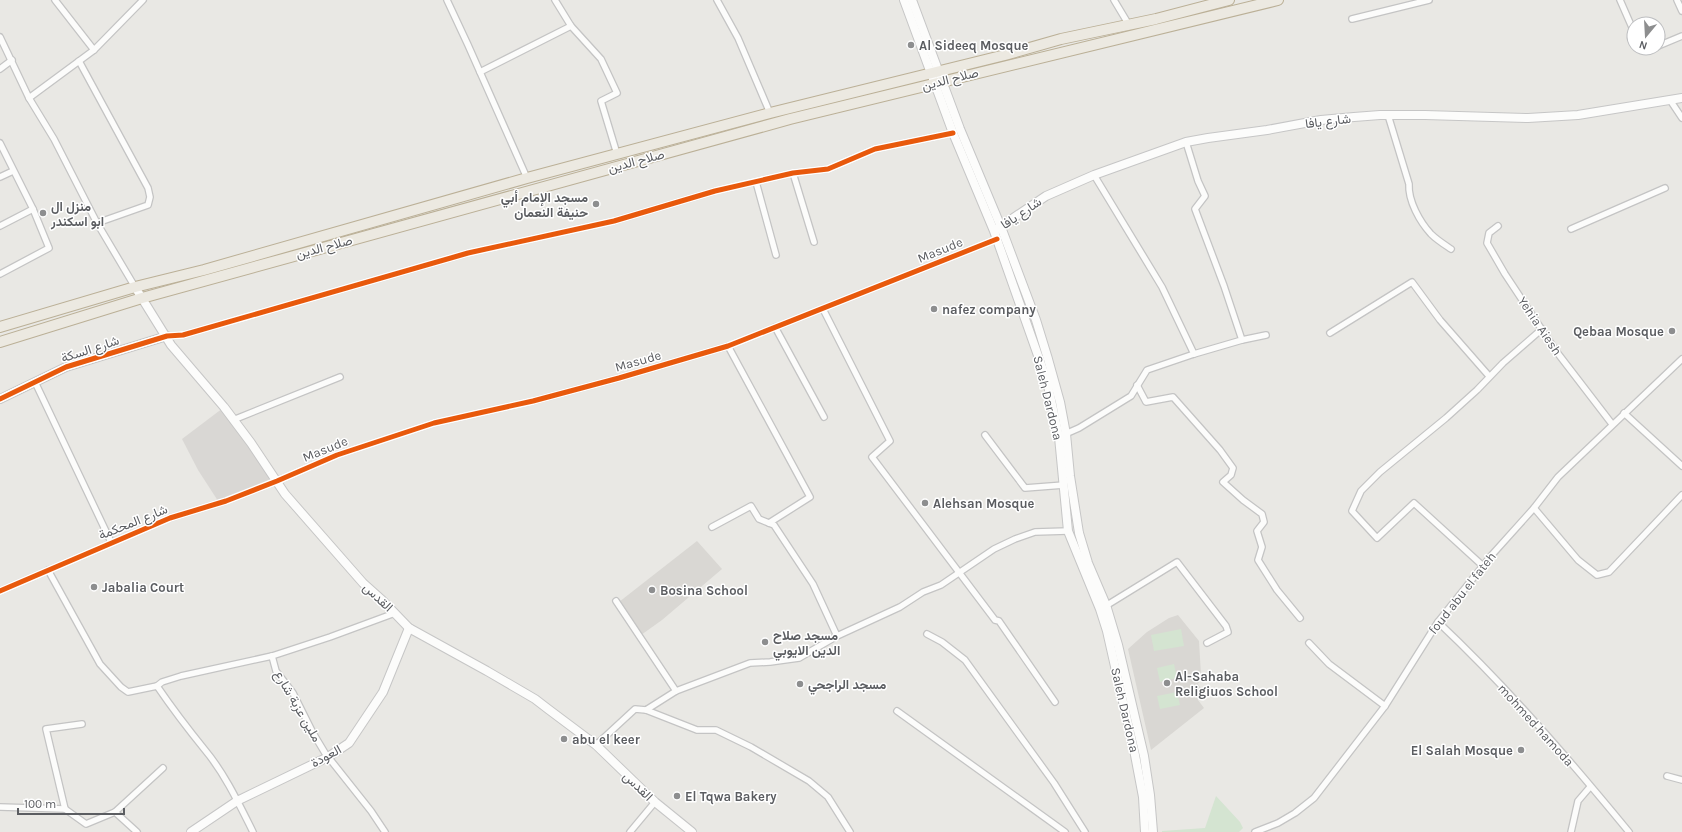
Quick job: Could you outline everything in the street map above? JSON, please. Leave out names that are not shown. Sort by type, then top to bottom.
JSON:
[{"type":"highway","name":"صلاح الدين","points":[[0,326],[135,286],[204,270],[527,178],[770,112],[1004,55],[1061,39],[1129,25],[1229,0]]},
{"type":"highway","name":"صلاح الدين","points":[[0,342],[142,298],[790,119],[1278,0]]},
{"type":"street","points":[[55,0],[94,50]]},
{"type":"street","points":[[29,98],[94,50],[143,0]]},
{"type":"street","points":[[446,0],[527,178]]},
{"type":"street","points":[[555,0],[571,26],[601,59],[616,93],[601,101],[617,154]]},
{"type":"street","points":[[717,0],[738,38],[770,112]]},
{"type":"street","name":"Saleh Dardona","points":[[904,0],[935,71]]},
{"type":"street","name":"Saleh Dardona","points":[[912,0],[939,82],[960,130],[998,229],[1036,320],[1060,402],[1068,531],[1103,607],[1143,797],[1145,832]]},
{"type":"street","points":[[1114,0],[1129,25]]},
{"type":"street","points":[[1352,19],[1429,0]]},
{"type":"street","points":[[1620,0],[1627,16]]},
{"type":"street","points":[[1677,0],[1682,11]]},
{"type":"street","points":[[480,72],[571,26]]},
{"type":"street","points":[[1666,43],[1682,36]]},
{"type":"street","points":[[0,37],[29,98],[54,139],[97,223],[135,286]]},
{"type":"street","points":[[0,68],[12,60]]},
{"type":"street","points":[[79,61],[148,188],[150,197],[148,205],[97,223]]},
{"type":"street","name":"Saleh Dardona","points":[[939,82],[953,134],[998,229],[997,239],[1063,435],[1079,533],[1103,607],[1118,645],[1144,756],[1154,832]]},
{"type":"street","name":"شارع يافا","points":[[998,229],[1046,196],[1094,175],[1186,142],[1268,130],[1322,120],[1388,115],[1528,118],[1578,115],[1682,98]]},
{"type":"street","points":[[1670,100],[1682,118]]},
{"type":"street","points":[[1388,115],[1409,184],[1408,191],[1412,203],[1424,226],[1432,235],[1451,250]]},
{"type":"street","points":[[167,336],[183,335],[468,253],[614,220],[715,191],[793,174],[828,169],[875,149],[953,134]]},
{"type":"street","points":[[1186,142],[1205,196],[1195,209],[1224,286],[1242,340]]},
{"type":"street","points":[[0,143],[33,209],[50,248],[0,274]]},
{"type":"street","points":[[0,177],[13,171]]},
{"type":"street","points":[[793,174],[814,242]]},
{"type":"street","points":[[1094,175],[1162,287],[1194,354]]},
{"type":"street","points":[[756,182],[776,255]]},
{"type":"street","points":[[1572,229],[1664,188]]},
{"type":"street","points":[[0,226],[33,209]]},
{"type":"street","name":"Yehia Aiesh","points":[[1498,226],[1488,233],[1487,243],[1505,274],[1556,351],[1612,424]]},
{"type":"street","name":"Masude","points":[[277,482],[337,455],[434,423],[533,401],[619,378],[728,346],[997,239]]},
{"type":"street","points":[[1330,333],[1412,282],[1440,320],[1489,376]]},
{"type":"street","name":"القدس","points":[[135,286],[172,345],[224,407],[285,494],[358,578],[409,628],[535,699],[596,745],[656,802],[692,832]]},
{"type":"street","points":[[822,309],[890,442],[872,457],[995,620],[999,621],[1003,626],[1055,702]]},
{"type":"street","points":[[775,327],[824,417]]},
{"type":"street","points":[[1483,566],[1414,503],[1377,538],[1352,511],[1361,491],[1446,418],[1477,390],[1489,376],[1542,329]]},
{"type":"street","points":[[1063,435],[1079,428],[1131,396],[1147,370],[1194,354],[1242,340],[1266,335]]},
{"type":"street","name":"شارع السكة","points":[[0,399],[66,367],[167,336]]},
{"type":"street","points":[[728,346],[810,497],[769,523]]},
{"type":"street","name":"foud abu el fateh","points":[[1255,832],[1278,823],[1295,813],[1314,798],[1385,706],[1438,622],[1516,526],[1534,508],[1558,477],[1682,359]]},
{"type":"street","points":[[233,420],[340,377]]},
{"type":"street","points":[[35,382],[111,542]]},
{"type":"street","points":[[1137,385],[1146,402],[1174,397],[1220,450],[1233,468],[1224,482],[1242,500],[1262,514],[1264,522],[1257,531],[1262,547],[1258,560],[1277,590],[1300,618]]},
{"type":"street","points":[[1624,413],[1682,466]]},
{"type":"street","points":[[985,435],[1025,488],[1064,485]]},
{"type":"street","name":"شارع المحكمة","points":[[0,591],[111,542],[170,518],[226,501],[277,482]]},
{"type":"street","points":[[1534,508],[1578,560],[1598,575],[1609,572],[1682,495]]},
{"type":"street","points":[[712,527],[751,506],[759,519],[774,525],[813,584],[837,636]]},
{"type":"street","points":[[646,710],[676,691],[750,663],[799,658],[837,636],[900,607],[960,573],[994,549],[1015,539],[1035,532],[1068,531]]},
{"type":"street","points":[[1103,607],[1177,562],[1226,626],[1228,632],[1207,643]]},
{"type":"street","points":[[48,570],[100,664],[120,687],[128,692],[156,686],[162,682],[181,676],[272,656],[330,637],[395,613]]},
{"type":"street","points":[[616,601],[676,691]]},
{"type":"street","name":"mohmed hamoda","points":[[1438,622],[1467,649],[1552,739],[1590,787],[1629,832]]},
{"type":"street","name":"العودة","points":[[190,832],[237,801],[328,757],[349,743],[383,692],[409,628]]},
{"type":"street","points":[[927,634],[942,642],[966,660],[1054,784],[1086,832]]},
{"type":"street","points":[[1309,643],[1329,664],[1385,706]]},
{"type":"street","name":"ملين عزبة شارع","points":[[272,656],[276,671],[293,693],[313,733],[328,757],[371,811],[384,832]]},
{"type":"street","points":[[156,686],[196,740],[206,750],[237,801],[253,832]]},
{"type":"street","points":[[596,745],[635,709],[646,710],[697,730],[716,730],[751,747],[810,781],[828,797],[850,832]]},
{"type":"street","points":[[897,711],[1065,832]]},
{"type":"street","points":[[65,809],[46,729],[82,724]]},
{"type":"street","points":[[0,807],[65,809],[86,824],[115,812],[163,768]]},
{"type":"street","points":[[1667,776],[1682,780]]},
{"type":"street","points":[[1571,832],[1578,801],[1590,787]]},
{"type":"street","points":[[630,832],[656,802]]},
{"type":"street","points":[[115,812],[137,832]]},
{"type":"shaded area","points":[[223,408],[273,478],[220,504],[198,470],[182,439]]},
{"type":"shaded area","points":[[697,541],[722,569],[662,620],[641,635],[619,602]]},
{"type":"shaded area","name":"Al-Sahaba Religiuos School","points":[[1178,615],[1199,641],[1201,675],[1197,680],[1199,682],[1198,684],[1205,693],[1198,700],[1204,708],[1151,750],[1128,649],[1147,632],[1169,618]]},
{"type":"green space","points":[[1181,629],[1184,646],[1154,651],[1151,635]]},
{"type":"green space","points":[[1174,664],[1177,678],[1160,682],[1157,668]]},
{"type":"green space","points":[[1177,692],[1180,705],[1160,709],[1157,696]]},
{"type":"green space","points":[[1216,796],[1240,822],[1243,828],[1239,832],[1162,832],[1205,828]]},
{"type":"cycle path","points":[[0,399],[66,367],[167,336],[183,335],[468,253],[614,221],[715,191],[793,173],[828,169],[875,149],[953,133]]},
{"type":"cycle path","points":[[0,591],[170,518],[226,501],[337,455],[434,423],[533,401],[619,378],[728,346],[997,239]]},
{"type":"place","name":"Al Sideeq Mosque","points":[[911,45]]},
{"type":"place","name":"مسجد الإمام أبي حنيفة النعمان","points":[[596,204]]},
{"type":"place","name":"منزل ال ابو اسكندر","points":[[43,213]]},
{"type":"place","name":"nafez company","points":[[934,309]]},
{"type":"place","name":"Qebaa Mosque","points":[[1672,331]]},
{"type":"place","name":"Alehsan Mosque","points":[[925,503]]},
{"type":"place","name":"Jabalia Court","points":[[94,587]]},
{"type":"place","name":"Bosina School","points":[[652,590]]},
{"type":"place","name":"مسجد صلاح الدين الايوبي","points":[[765,642]]},
{"type":"place","name":"Al-Sahaba Religiuos School","points":[[1167,683]]},
{"type":"place","name":"مسجد الراجحي","points":[[800,684]]},
{"type":"place","name":"abu el keer","points":[[564,739]]},
{"type":"place","name":"El Salah Mosque","points":[[1521,750]]},
{"type":"place","name":"El Tqwa Bakery","points":[[677,796]]}]
